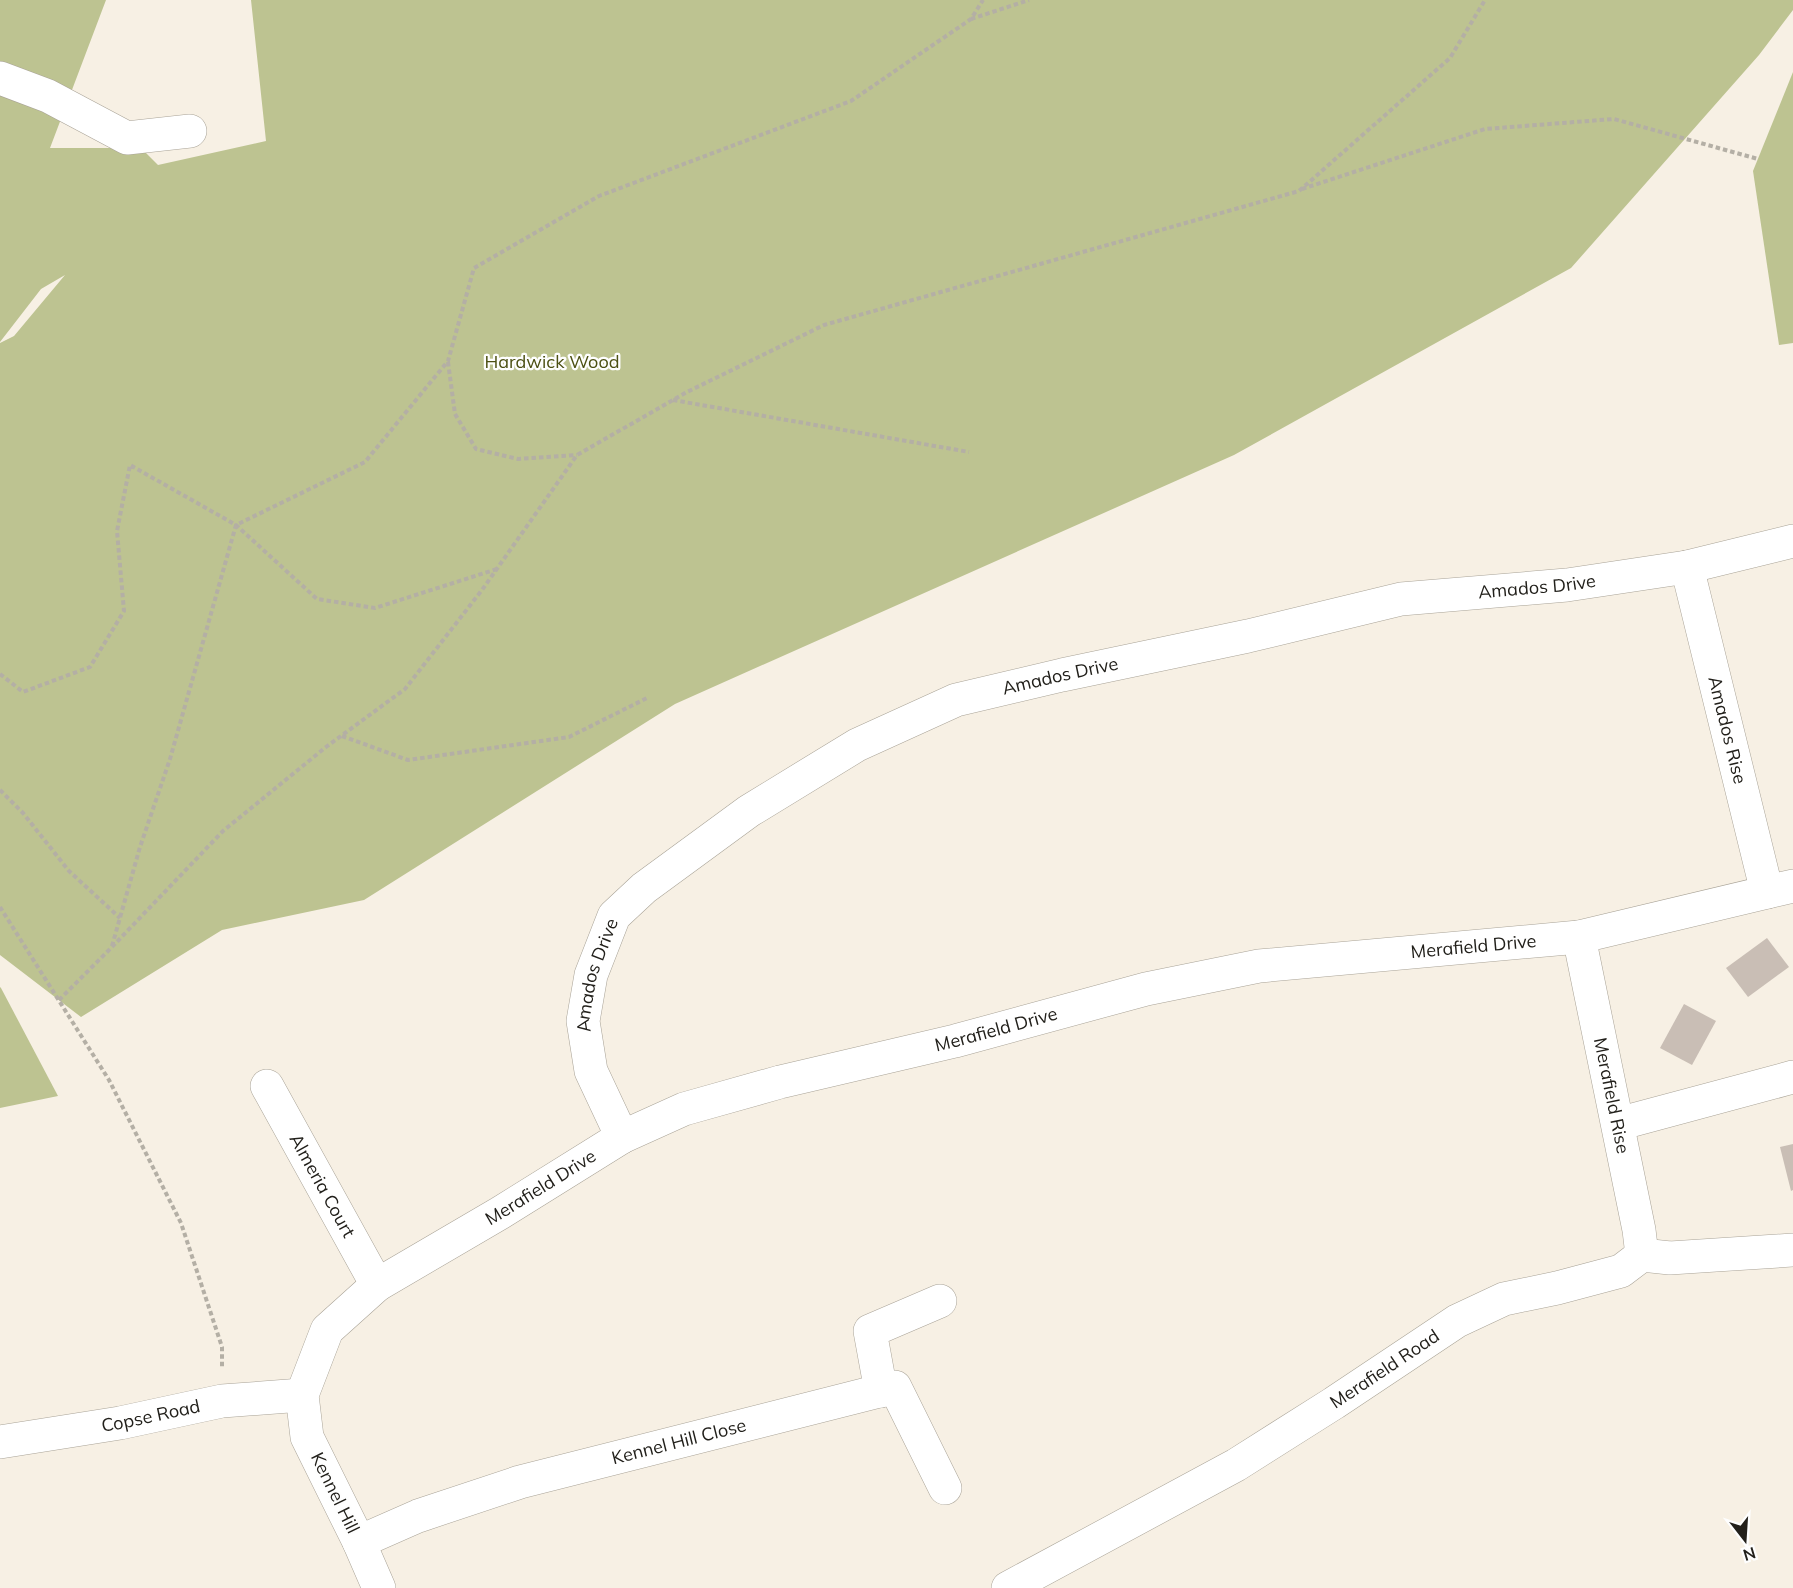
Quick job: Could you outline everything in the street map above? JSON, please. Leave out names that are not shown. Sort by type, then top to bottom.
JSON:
[{"type":"street","points":[[0,78],[48,96],[127,138],[190,131]]},
{"type":"street","name":"Amados Drive","points":[[621,1137],[591,1071],[583,1021],[591,975],[614,916],[644,888],[749,811],[858,744],[956,700],[1248,636],[1401,599],[1567,585],[1687,567],[1793,541]]},
{"type":"street","name":"Amados Rise","points":[[1687,567],[1780,889]]},
{"type":"street","name":"Merafield Drive","points":[[302,1395],[327,1330],[377,1285],[500,1213],[621,1137],[684,1109],[780,1082],[955,1041],[1146,989],[1248,968],[1579,937],[1780,889]]},
{"type":"street","name":"Merafield Rise","points":[[1579,937],[1640,1230],[1642,1255]]},
{"type":"street","points":[[1618,1124],[1793,1077]]},
{"type":"street","name":"Almeria Court","points":[[267,1086],[377,1285]]},
{"type":"street","points":[[1642,1255],[1670,1258],[1793,1250]]},
{"type":"street","name":"Merafield Road","points":[[1008,1588],[1236,1465],[1457,1321],[1504,1299],[1621,1271],[1642,1255]]},
{"type":"street","points":[[940,1301],[870,1331],[881,1391],[895,1387],[945,1488]]},
{"type":"street","name":"Kennel Hill Close","points":[[359,1542],[418,1516],[520,1482],[881,1391]]},
{"type":"street","name":"Copse Road","points":[[0,1442],[120,1423],[222,1401],[302,1395]]},
{"type":"street","name":"Kennel Hill","points":[[302,1395],[307,1437],[379,1588]]},
{"type":"path","points":[[971,18],[983,0]]},
{"type":"path","points":[[577,455],[518,459],[476,449],[455,414],[448,361],[474,267],[599,196],[851,101],[971,18],[1029,0]]},
{"type":"path","points":[[1299,190],[1450,58],[1485,0]]},
{"type":"path","points":[[59,1000],[223,831],[405,689],[497,569],[577,455],[672,400],[824,325],[1299,190],[1485,129],[1614,119],[1758,159]]},
{"type":"path","points":[[111,948],[140,847],[170,759],[236,525],[365,462],[448,361]]},
{"type":"path","points":[[672,400],[969,452]]},
{"type":"path","points":[[0,674],[23,692],[90,667],[124,610],[117,531],[130,465],[236,525],[316,599],[375,608],[497,569]]},
{"type":"path","points":[[342,736],[408,760],[569,737],[649,697]]},
{"type":"path","points":[[0,790],[23,813],[69,871],[120,918]]},
{"type":"path","points":[[0,907],[110,1080],[181,1223],[222,1347],[222,1401]]},
{"type":"green space","name":"Hardwick Wood","points":[[0,0],[106,0],[50,148],[141,148],[158,165],[266,141],[251,0],[1793,0],[1793,10],[1759,55],[1571,268],[1234,455],[675,704],[364,900],[222,930],[81,1017],[0,955],[0,343],[14,336],[65,275],[41,289],[0,342]]},
{"type":"green space","points":[[1793,72],[1793,343],[1779,345],[1753,171]]},
{"type":"green space","points":[[1,988],[58,1096],[0,1108]]},
{"type":"building","points":[[1767,938],[1789,967],[1748,997],[1726,968]]},
{"type":"building","points":[[1684,1004],[1716,1021],[1692,1065],[1660,1048]]},
{"type":"building","points":[[1793,1144],[1793,1190],[1791,1191],[1780,1147]]}]
